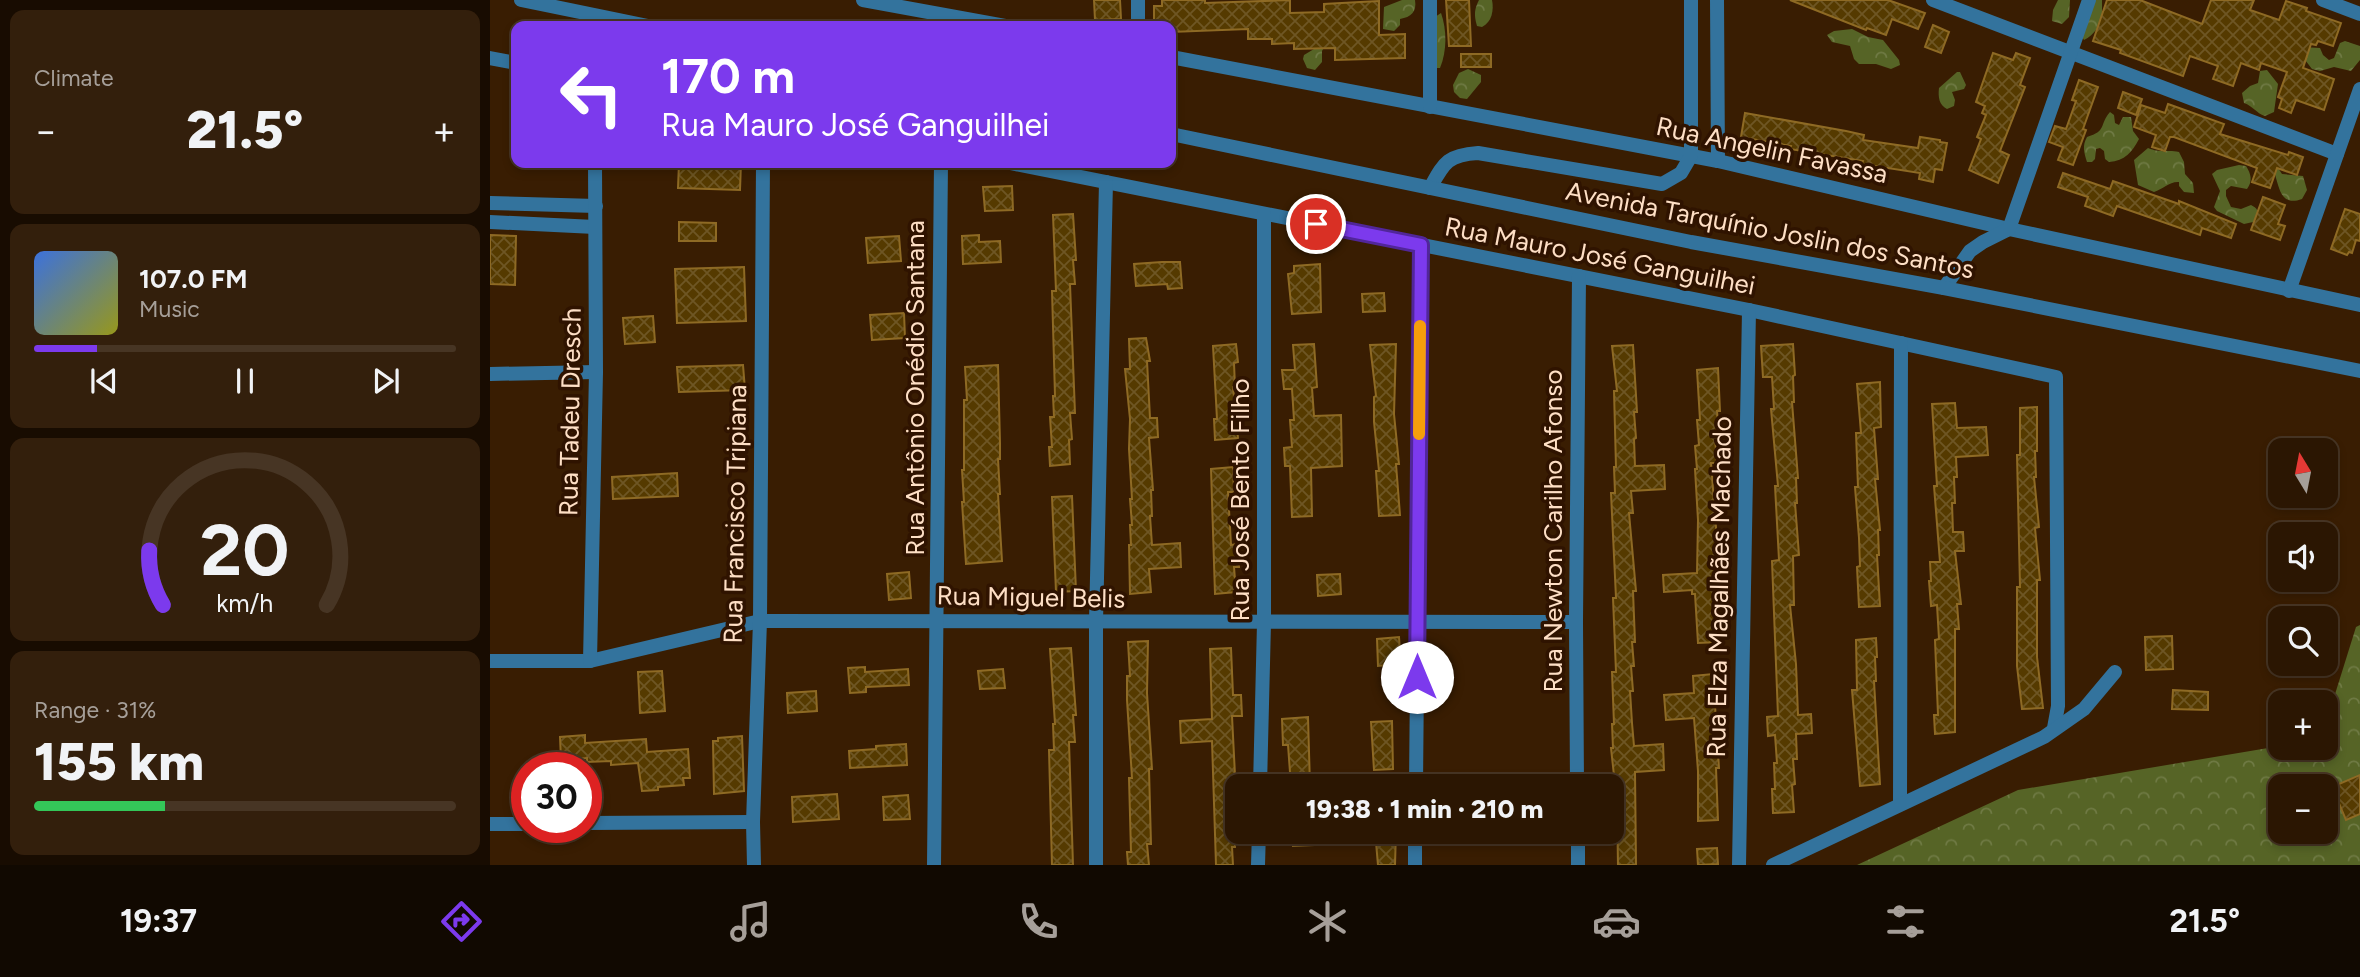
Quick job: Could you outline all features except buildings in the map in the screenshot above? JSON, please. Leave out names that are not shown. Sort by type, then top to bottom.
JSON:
[{"type":"street","points":[[521,0],[624,21]]},
{"type":"street","points":[[863,0],[978,21]]},
{"type":"street","points":[[1138,0],[1138,21]]},
{"type":"street","points":[[1430,0],[1430,107]]},
{"type":"street","points":[[1430,188],[1444,162],[1459,154],[1478,153],[1662,184],[1681,173],[1691,156],[1691,0]]},
{"type":"street","points":[[1717,0],[1718,161]]},
{"type":"street","points":[[1933,0],[2337,155]]},
{"type":"street","points":[[1944,288],[1970,251],[2009,229],[2089,0]]},
{"type":"street","points":[[2323,0],[2360,14]]},
{"type":"street","points":[[490,58],[511,62]]},
{"type":"street","name":"Rua Angelin Favassa","points":[[1176,58],[1718,161],[2009,229],[2360,305]]},
{"type":"street","points":[[2290,291],[2360,89]]},
{"type":"street","name":"Avenida Tarquínio Joslin dos Santos","points":[[1176,136],[1691,242],[1944,288],[2360,371]]},
{"type":"street","name":"Rua Tadeu Dresch","points":[[590,661],[596,372],[595,168]]},
{"type":"street","name":"Rua Francisco Tripiana","points":[[754,865],[760,621],[763,168]]},
{"type":"street","name":"Rua Antônio Onédio Santana","points":[[934,865],[941,168]]},
{"type":"street","name":"Rua Mauro José Ganguilhei","points":[[1035,168],[1749,310],[2056,377],[2058,706],[2054,728]]},
{"type":"street","points":[[1096,865],[1096,622],[1106,182]]},
{"type":"street","points":[[490,203],[596,206]]},
{"type":"street","name":"Rua José Bento Filho","points":[[1260,774],[1264,623],[1264,214]]},
{"type":"street","points":[[490,222],[595,227]]},
{"type":"street","points":[[1416,774],[1421,245]]},
{"type":"street","name":"Rua Newton Carilho Afonso","points":[[1577,774],[1579,276]]},
{"type":"street","name":"Rua Elza Magalhães Machado","points":[[1739,865],[1749,310]]},
{"type":"street","points":[[1900,804],[1901,343]]},
{"type":"street","points":[[490,374],[596,372]]},
{"type":"street","name":"Rua Miguel Belis","points":[[490,661],[590,661],[760,621],[1576,622]]},
{"type":"street","points":[[1773,865],[2044,737],[2084,709],[2115,672]]},
{"type":"street","points":[[602,824],[753,822]]},
{"type":"street","points":[[490,824],[511,824]]},
{"type":"street","points":[[1258,865],[1259,844]]},
{"type":"street","points":[[1415,844],[1415,865]]},
{"type":"street","points":[[1577,844],[1578,865]]},
{"type":"green space","points":[[1402,0],[1415,0],[1414,11],[1400,19],[1400,25],[1394,31],[1383,29],[1384,7]]},
{"type":"green space","points":[[1479,0],[1492,0],[1493,4],[1490,19],[1482,27],[1477,26],[1475,16]]},
{"type":"green space","points":[[2058,0],[2070,0],[2069,17],[2062,24],[2052,21]]},
{"type":"green space","points":[[2095,0],[2102,0],[2102,11],[2109,12],[2094,32],[2084,40],[2081,35]]},
{"type":"green space","points":[[1441,13],[1445,48],[1440,68],[1434,68],[1435,17]]},
{"type":"green space","points":[[1852,29],[1868,37],[1883,40],[1900,65],[1891,69],[1876,64],[1859,64],[1854,59],[1850,46],[1832,42],[1827,35],[1834,31]]},
{"type":"green space","points":[[1314,39],[1327,42],[1322,51],[1322,62],[1315,70],[1307,68],[1303,59],[1304,55],[1314,49]]},
{"type":"green space","points":[[2345,41],[2360,46],[2360,60],[2351,71],[2334,67],[2320,71],[2312,69],[2302,56],[2302,47],[2320,48],[2329,60],[2334,58],[2340,43]]},
{"type":"green space","points":[[1468,69],[1481,75],[1481,82],[1467,99],[1460,98],[1454,92],[1453,85],[1459,73]]},
{"type":"green space","points":[[2267,70],[2278,84],[2274,112],[2265,116],[2244,103],[2242,93],[2258,83],[2260,71]]},
{"type":"green space","points":[[1960,72],[1966,85],[1964,89],[1952,92],[1954,106],[1947,109],[1940,100],[1939,88]]},
{"type":"green space","points":[[2110,112],[2114,115],[2115,123],[2119,125],[2123,117],[2131,117],[2133,131],[2139,139],[2124,158],[2109,162],[2100,148],[2096,149],[2095,159],[2087,162],[2085,140],[2100,130]]},
{"type":"green space","points":[[2148,148],[2179,152],[2184,162],[2185,174],[2193,183],[2194,193],[2184,192],[2179,182],[2154,192],[2138,185],[2134,160]]},
{"type":"green space","points":[[2264,157],[2282,174],[2303,176],[2307,190],[2302,199],[2290,201],[2283,196]]},
{"type":"green space","points":[[2246,166],[2249,172],[2249,186],[2247,189],[2231,186],[2226,190],[2226,196],[2231,207],[2241,209],[2251,205],[2257,210],[2258,217],[2253,222],[2244,224],[2214,207],[2220,191],[2212,174],[2217,170]]},
{"type":"green space","points":[[2360,625],[2360,865],[1857,865],[2018,790],[2268,748],[2268,760],[2338,760],[2336,690],[2356,627]]},
{"type":"slow traffic","points":[[1419,434],[1420,326]]},
{"type":"route","points":[[1316,224],[1421,245],[1417,677]]}]
